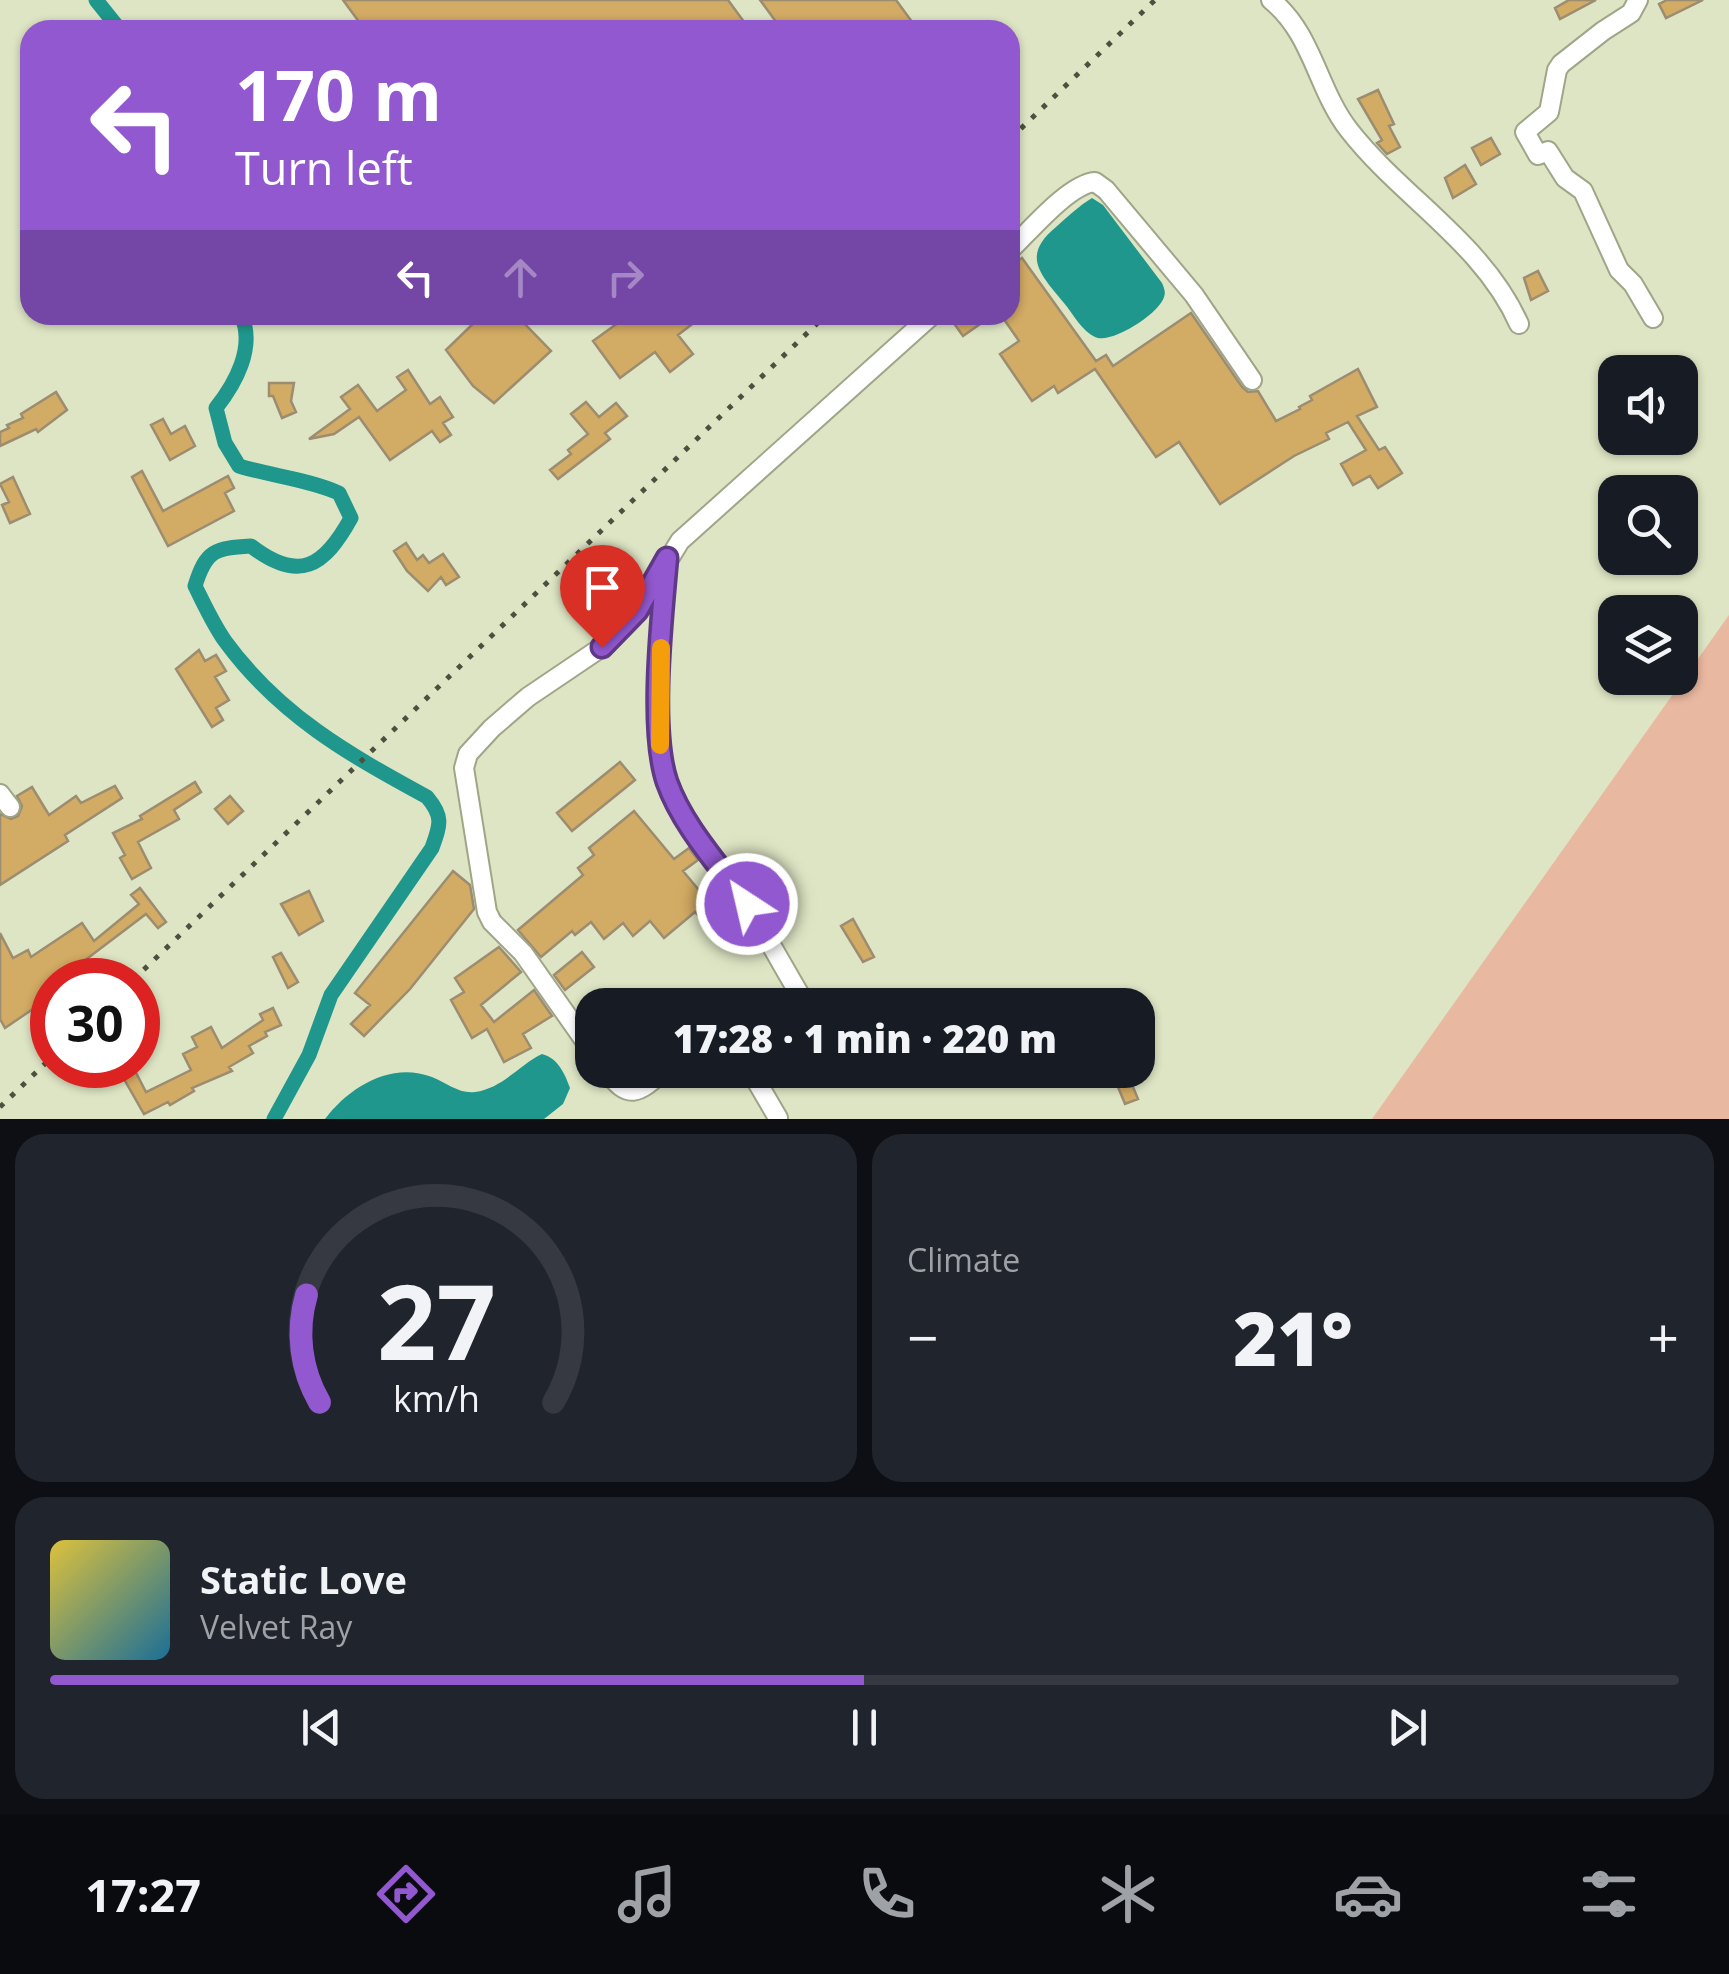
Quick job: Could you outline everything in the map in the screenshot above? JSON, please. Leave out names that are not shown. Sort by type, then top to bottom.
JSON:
[{"type":"street","points":[[1272,0],[1299,30],[1332,106],[1348,129],[1377,163],[1478,261],[1505,294],[1519,324]]},
{"type":"street","points":[[1638,0],[1631,13],[1561,64],[1549,112],[1525,132],[1538,155],[1548,151],[1565,178],[1584,191],[1619,270],[1652,318]]},
{"type":"street","points":[[1020,240],[1071,192],[1084,183],[1095,182],[1106,190],[1194,295],[1252,380]]},
{"type":"street","points":[[575,1028],[523,953],[487,912],[464,768],[468,754],[528,697],[602,647],[637,611],[680,541],[921,325]]},
{"type":"street","points":[[667,558],[660,690],[660,754],[667,782],[682,814],[747,904],[796,988]]},
{"type":"street","points":[[760,1088],[778,1118]]},
{"type":"shaded area","points":[[1729,615],[1729,1119],[1372,1119],[1672,695],[1698,695],[1698,659]]},
{"type":"water","points":[[1092,198],[1103,205],[1165,292],[1161,304],[1145,319],[1102,338],[1090,334],[1078,322],[1042,274],[1037,256],[1045,237]]},
{"type":"water","points":[[542,1054],[557,1063],[570,1088],[563,1104],[544,1119],[325,1119],[359,1087],[386,1075],[417,1073],[458,1090],[475,1092],[494,1086]]},
{"type":"building","points":[[343,0],[728,0],[743,20],[358,20]]},
{"type":"building","points":[[760,0],[896,0],[911,20],[775,20]]},
{"type":"building","points":[[1569,0],[1596,0],[1560,19],[1555,8]]},
{"type":"building","points":[[1667,0],[1703,0],[1666,18],[1659,4]]},
{"type":"building","points":[[1378,90],[1400,147],[1387,154],[1377,143],[1382,140],[1358,99]]},
{"type":"building","points":[[1491,138],[1500,154],[1481,165],[1472,148]]},
{"type":"building","points":[[1465,165],[1476,184],[1453,198],[1445,178]]},
{"type":"building","points":[[1020,259],[1096,361],[1106,355],[1113,366],[1191,313],[1242,387],[1248,392],[1258,391],[1276,421],[1358,369],[1377,407],[1357,416],[1379,450],[1385,447],[1402,473],[1378,488],[1370,476],[1353,485],[1341,464],[1366,450],[1348,422],[1326,433],[1329,439],[1294,456],[1220,504],[1179,442],[1156,457],[1095,369],[1058,393],[1054,386],[1032,401],[1000,354],[1019,341],[1008,325],[1020,325]]},
{"type":"building","points":[[1538,271],[1548,291],[1531,300],[1524,278]]},
{"type":"building","points":[[472,325],[526,325],[551,351],[494,403],[473,386],[446,350]]},
{"type":"building","points":[[615,325],[691,325],[678,335],[693,354],[670,372],[655,352],[620,378],[593,341]]},
{"type":"building","points":[[955,325],[979,325],[963,336]]},
{"type":"building","points":[[408,370],[430,404],[440,397],[453,417],[443,423],[451,435],[440,442],[432,431],[390,460],[359,417],[334,434],[309,439],[350,409],[341,397],[358,385],[377,411],[406,390],[397,377]]},
{"type":"building","points":[[269,383],[294,383],[291,401],[296,412],[282,418],[273,396],[269,396]]},
{"type":"building","points":[[56,392],[67,410],[38,432],[36,429],[0,446],[0,432],[9,428],[7,425],[23,418],[21,414]]},
{"type":"building","points":[[586,402],[599,417],[616,403],[627,416],[605,433],[610,439],[558,479],[550,470],[588,434],[571,414]]},
{"type":"building","points":[[163,419],[171,434],[185,426],[195,446],[170,460],[151,425]]},
{"type":"building","points":[[142,471],[163,511],[228,476],[234,488],[225,493],[234,511],[168,546],[132,477]]},
{"type":"building","points":[[13,477],[30,514],[10,523],[2,505],[9,502],[0,484]]},
{"type":"building","points":[[406,543],[417,560],[423,555],[429,563],[443,554],[459,577],[446,585],[441,577],[428,591],[407,571],[394,551]]},
{"type":"building","points":[[199,650],[205,661],[216,655],[226,671],[215,677],[229,700],[216,708],[223,720],[212,727],[176,669]]},
{"type":"building","points":[[620,762],[635,780],[572,831],[557,813]]},
{"type":"building","points":[[195,782],[201,792],[174,810],[179,819],[138,842],[151,868],[132,879],[120,858],[125,855],[113,833],[142,819],[140,816]]},
{"type":"building","points":[[115,786],[122,798],[65,835],[68,841],[0,885],[0,814],[11,819],[18,816],[22,806],[17,796],[32,787],[49,815],[76,796],[81,803]]},
{"type":"building","points":[[230,796],[243,811],[228,824],[215,809]]},
{"type":"building","points":[[634,811],[674,859],[689,848],[698,860],[683,871],[703,895],[711,889],[719,899],[698,915],[695,912],[664,938],[650,921],[633,936],[623,923],[604,939],[591,922],[575,935],[572,931],[541,957],[518,930],[583,875],[578,868],[594,855],[589,848]]},
{"type":"building","points":[[453,871],[470,885],[474,909],[410,989],[364,1036],[351,1024],[370,1005],[355,993]]},
{"type":"building","points":[[140,888],[166,922],[158,928],[146,914],[88,958],[30,958],[30,1011],[5,1028],[0,1019],[0,933],[13,958],[28,950],[31,957],[82,923],[94,941],[139,904],[131,895]]},
{"type":"building","points":[[309,891],[323,921],[299,935],[281,904]]},
{"type":"building","points":[[853,919],[874,957],[863,962],[841,926]]},
{"type":"building","points":[[499,947],[521,972],[481,1005],[494,1022],[534,990],[552,1016],[523,1034],[531,1048],[504,1062],[487,1029],[472,1038],[451,1000],[464,992],[455,978]]},
{"type":"building","points":[[582,952],[594,967],[565,990],[554,975]]},
{"type":"building","points":[[281,953],[298,982],[288,988],[273,957]]},
{"type":"building","points":[[273,1008],[281,1025],[249,1046],[253,1053],[229,1067],[232,1071],[192,1088],[194,1091],[170,1105],[168,1102],[144,1114],[129,1088],[144,1088],[146,1092],[160,1088],[191,1070],[183,1054],[197,1047],[192,1037],[211,1027],[222,1048],[263,1020],[260,1014]]},
{"type":"building","points":[[1118,1088],[1133,1088],[1138,1099],[1125,1104]]},
{"type":"waterway","points":[[96,0],[112,20]]},
{"type":"waterway","points":[[244,325],[241,364],[216,408],[225,443],[239,466],[339,493],[351,518],[331,548],[309,564],[283,564],[251,546],[229,548],[208,558],[195,586],[225,641],[268,691],[317,731],[427,797],[439,821],[432,848],[331,995],[309,1055],[274,1119]]},
{"type":"railway","points":[[1020,129],[1155,0]]},
{"type":"railway","points":[[156,958],[816,325]]},
{"type":"railway","points":[[0,1107],[30,1078]]},
{"type":"slow traffic","points":[[660,745],[661,648]]},
{"type":"route","points":[[602,647],[637,611],[667,558],[661,634],[660,754],[667,782],[682,814],[747,904]]}]
